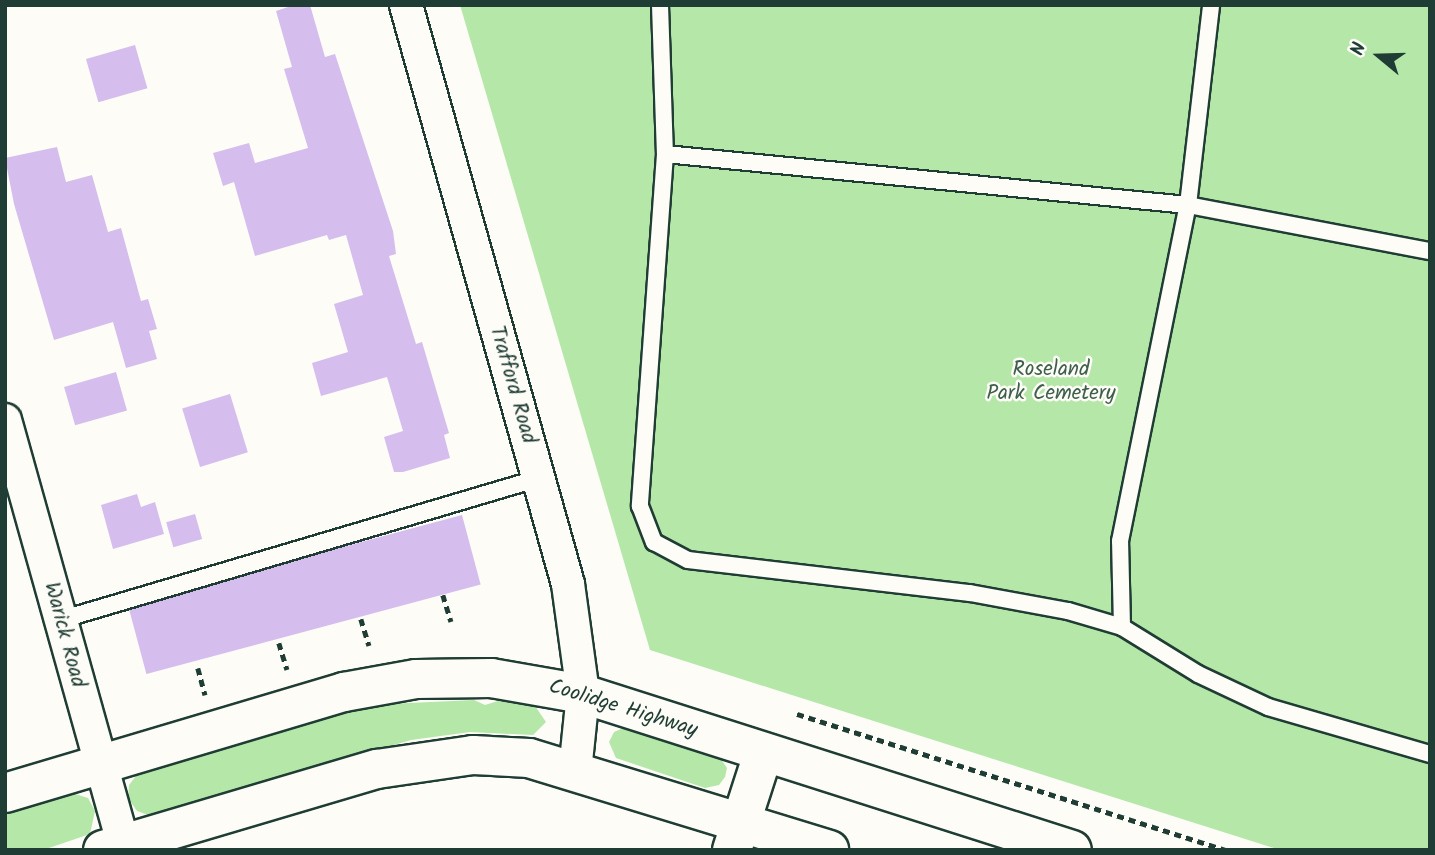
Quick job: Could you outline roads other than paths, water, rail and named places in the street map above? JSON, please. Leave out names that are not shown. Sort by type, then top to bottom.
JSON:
[{"type":"main road","name":"Coolidge Highway","points":[[5,793],[382,684],[491,678],[583,694],[763,754],[1072,850]]},
{"type":"main road","points":[[737,836],[763,754]]},
{"type":"main road","points":[[117,848],[411,762],[497,755],[576,771],[737,836],[829,850]]},
{"type":"street","name":"Trafford Road","points":[[406,5],[568,584],[583,694],[576,771]]},
{"type":"street","name":"Warick Road","points":[[5,420],[101,764],[117,848]]},
{"type":"lane","points":[[660,5],[666,154],[639,506],[654,541],[688,559],[970,593],[1068,611],[1122,627],[1198,674],[1268,707],[1430,754]]},
{"type":"lane","points":[[1122,627],[1120,541],[1188,205],[1211,5]]},
{"type":"lane","points":[[666,154],[1188,205],[1430,251]]},
{"type":"lane","points":[[60,620],[538,478]]},
{"type":"park label","name":"Roseland Park Cemetery","points":[[1051,382]]}]
